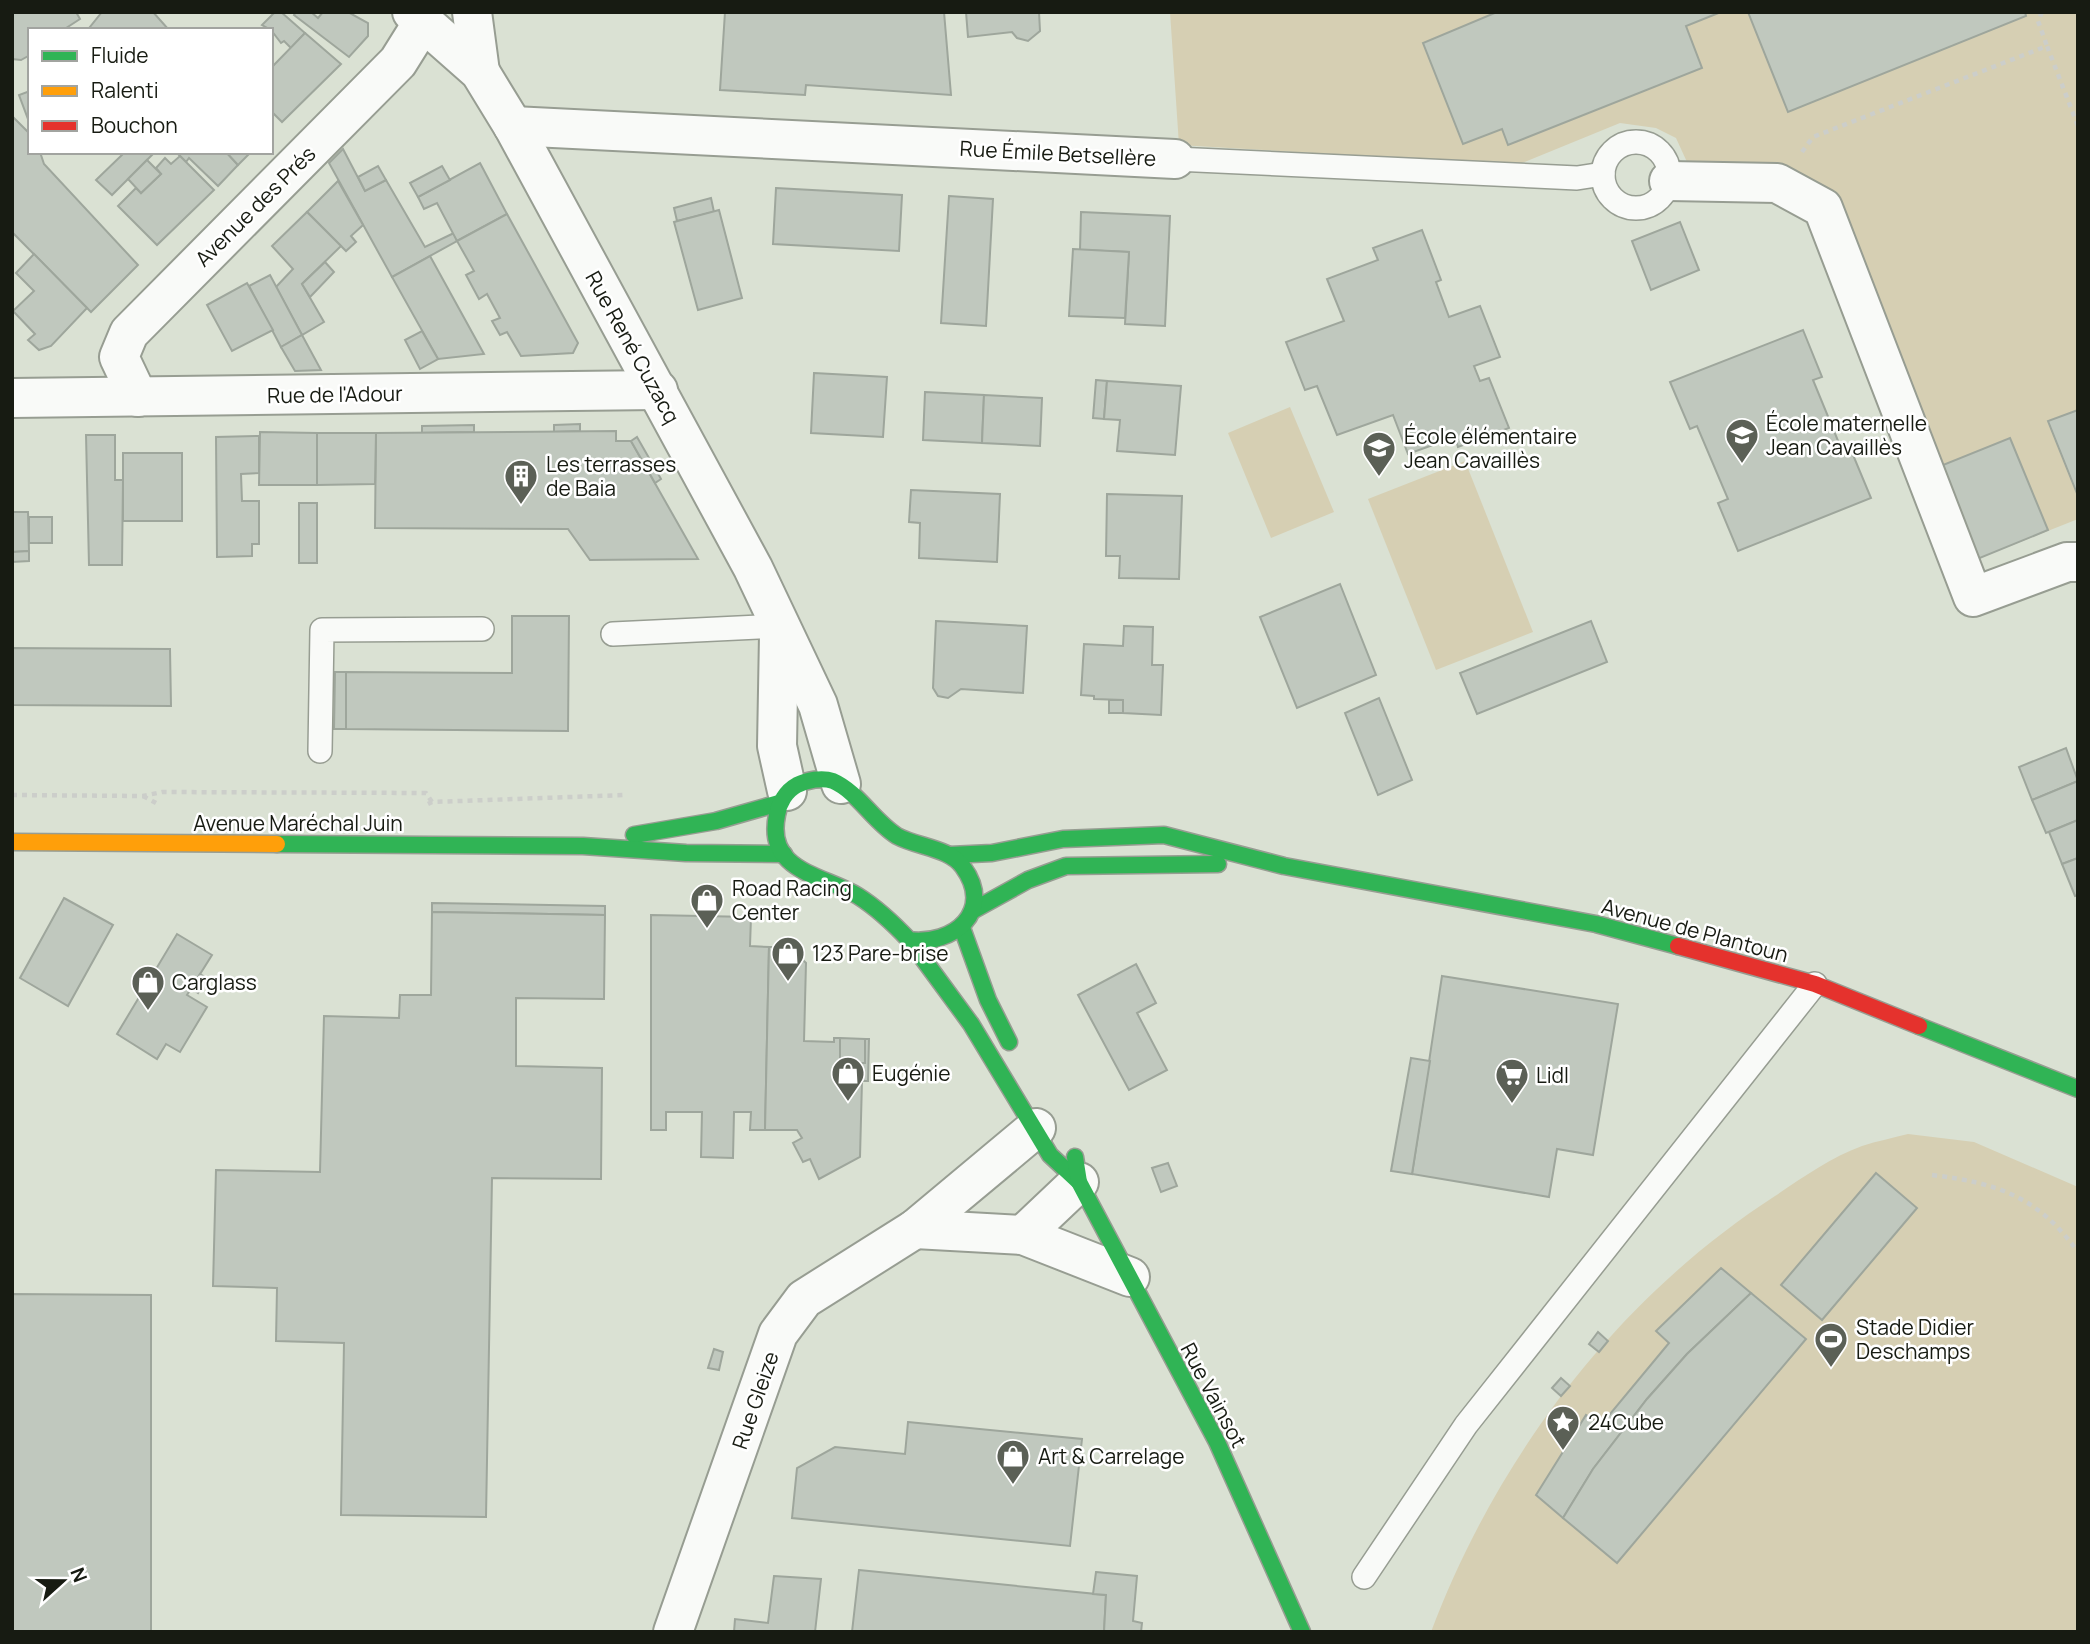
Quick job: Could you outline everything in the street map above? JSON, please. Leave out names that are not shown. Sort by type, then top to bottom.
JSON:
[{"type":"main road","name":"Avenue Maréchal Juin","points":[[583,846],[716,821],[783,797],[812,780],[828,779],[841,785]]},
{"type":"main road","points":[[841,785],[889,830],[910,842],[950,855],[971,883],[974,898],[972,911],[962,928],[942,941],[928,943],[908,940]]},
{"type":"main road","points":[[783,797],[775,819],[777,840],[783,854]]},
{"type":"main road","name":"Avenue de Plantoun","points":[[950,855],[992,853],[1063,839],[1164,835],[1284,866],[1595,924],[1815,984],[2078,1089]]},
{"type":"main road","name":"Avenue Maréchal Juin","points":[[12,842],[583,846],[686,853],[783,854]]},
{"type":"main road","name":"Rue Vainsot","points":[[783,854],[794,866],[872,906],[908,940],[966,1013],[1051,1157],[1079,1182]]},
{"type":"main road","name":"Avenue de Plantoun","points":[[972,911],[1028,880],[1066,866],[1138,863],[1284,866]]},
{"type":"main road","points":[[962,928],[988,1000],[1015,1050]]},
{"type":"main road","name":"Rue Vainsot","points":[[1073,1145],[1079,1182],[1217,1442],[1302,1632]]},
{"type":"street","name":"Rue René Cuzacq","points":[[472,12],[480,72]]},
{"type":"street","name":"Rue René Cuzacq","points":[[417,17],[480,72],[513,126],[753,568],[778,626],[818,705],[841,785]]},
{"type":"street","name":"Avenue des Prés","points":[[138,397],[119,357],[129,333],[398,62],[417,17]]},
{"type":"street","name":"Rue Émile Betsellère","points":[[513,126],[1175,159]]},
{"type":"street","points":[[1669,181],[1777,183],[1824,208],[1973,597],[2067,562],[2078,562]]},
{"type":"street","name":"Rue de l'Adour","points":[[12,398],[658,390]]},
{"type":"street","name":"Rue René Cuzacq","points":[[778,626],[780,691],[776,747],[783,797]]},
{"type":"street","name":"Rue Gleize","points":[[673,1632],[778,1334],[804,1299],[915,1228],[1036,1128]]},
{"type":"street","points":[[1023,1236],[1079,1182]]},
{"type":"street","points":[[915,1228],[1023,1236],[1129,1277]]},
{"type":"lane","points":[[1638,142],[1658,151],[1669,170],[1669,181],[1662,197],[1653,204],[1631,208],[1614,200],[1607,190],[1603,174],[1612,153],[1619,147],[1638,142]]},
{"type":"lane","name":"Rue Émile Betsellère","points":[[1175,159],[1577,177],[1603,174]]},
{"type":"lane","points":[[613,634],[778,626]]},
{"type":"lane","points":[[320,751],[322,630],[482,629]]},
{"type":"lane","points":[[1364,1577],[1466,1425],[1815,984]]},
{"type":"path","points":[[2042,12],[2038,22],[2078,126]]},
{"type":"path","points":[[1777,183],[1813,137],[2047,46]]},
{"type":"path","points":[[12,795],[143,796],[162,792],[426,793],[432,802],[635,795]]},
{"type":"path","points":[[1932,1175],[1967,1179],[2005,1190],[2041,1209],[2062,1230],[2078,1252]]},
{"type":"shaded area","points":[[1170,12],[2078,12],[2078,519],[1970,562],[1828,209],[1692,173],[1676,138],[1656,128],[1620,123],[1517,165],[1179,145]]},
{"type":"shaded area","points":[[1290,407],[1334,512],[1271,538],[1228,433]]},
{"type":"shaded area","points":[[1465,461],[1533,632],[1436,670],[1368,499]]},
{"type":"shaded area","name":"Stade Didier Deschamps","points":[[1908,1134],[1974,1142],[2078,1187],[2078,1632],[1431,1632],[1458,1567],[1490,1505],[1527,1444],[1568,1387],[1614,1333],[1663,1283],[1717,1237],[1775,1196],[1839,1156],[1868,1144]]},
{"type":"building","points":[[12,12],[76,12],[80,19],[66,28],[28,28],[28,56],[21,60],[12,59]]},
{"type":"building","points":[[102,12],[153,12],[167,28],[91,28]]},
{"type":"building","points":[[275,12],[281,12],[305,33],[291,48],[284,41],[281,43],[273,33],[273,28],[262,25]]},
{"type":"building","points":[[296,12],[311,12],[318,18],[323,12],[348,12],[368,23],[368,36],[349,57],[294,15]]},
{"type":"building","points":[[725,12],[944,12],[951,95],[806,85],[805,95],[720,90]]},
{"type":"building","points":[[966,12],[1039,12],[1040,31],[1028,41],[1017,38],[1012,32],[968,37]]},
{"type":"building","points":[[1497,12],[1721,12],[1686,26],[1702,68],[1508,145],[1502,129],[1463,144],[1423,43]]},
{"type":"building","points":[[1748,12],[2025,12],[2026,16],[1788,112]]},
{"type":"building","points":[[305,33],[341,64],[282,122],[273,113],[273,66]]},
{"type":"building","points":[[28,92],[28,119],[19,95]]},
{"type":"building","points":[[12,116],[28,132],[28,154],[41,154],[44,164],[138,265],[91,312],[12,232]]},
{"type":"building","points":[[343,149],[365,191],[386,180],[425,247],[454,233],[457,241],[392,277],[329,163]]},
{"type":"building","points":[[123,154],[153,154],[112,195],[96,180]]},
{"type":"building","points":[[178,154],[228,154],[238,165],[218,186],[189,158],[186,162]]},
{"type":"building","points":[[228,154],[249,154],[238,165]]},
{"type":"building","points":[[180,156],[214,190],[157,245],[118,206],[136,188],[141,193],[161,174],[156,168],[165,158],[171,164]]},
{"type":"building","points":[[147,160],[161,174],[141,193],[128,179]]},
{"type":"building","points":[[480,163],[507,214],[457,241],[437,203],[424,209],[418,197]]},
{"type":"building","points":[[378,166],[386,180],[365,191],[358,177]]},
{"type":"building","points":[[442,166],[450,180],[418,197],[410,183]]},
{"type":"building","points":[[338,181],[363,225],[351,236],[356,242],[346,251],[307,212]]},
{"type":"building","points":[[776,188],[902,195],[899,251],[773,244]]},
{"type":"building","points":[[949,196],[993,199],[986,326],[941,323]]},
{"type":"building","points":[[711,198],[714,212],[677,221],[674,208]]},
{"type":"building","points":[[719,210],[742,298],[698,310],[674,222]]},
{"type":"building","points":[[307,212],[341,246],[302,284],[324,322],[302,335],[276,287],[293,269],[272,246]]},
{"type":"building","points":[[1081,212],[1170,216],[1165,326],[1125,324],[1129,252],[1080,250]]},
{"type":"building","points":[[507,214],[578,343],[573,353],[521,356],[507,332],[500,335],[492,321],[500,318],[487,294],[479,299],[466,275],[474,271],[457,241]]},
{"type":"building","points":[[1680,222],[1699,270],[1651,290],[1632,241]]},
{"type":"building","points":[[1422,230],[1441,280],[1436,282],[1449,317],[1480,306],[1500,357],[1474,366],[1480,381],[1489,378],[1509,428],[1458,447],[1455,437],[1408,454],[1393,415],[1337,435],[1317,386],[1305,390],[1286,342],[1344,321],[1327,279],[1378,260],[1373,248]]},
{"type":"building","points":[[1073,249],[1129,252],[1125,318],[1069,316]]},
{"type":"building","points":[[34,254],[87,308],[51,346],[39,350],[28,340],[35,334],[13,311],[34,291],[16,273]]},
{"type":"building","points":[[430,256],[484,354],[438,359],[392,277]]},
{"type":"building","points":[[325,262],[334,272],[310,297],[302,284]]},
{"type":"building","points":[[270,275],[302,335],[281,347],[249,286]]},
{"type":"building","points":[[247,283],[273,330],[232,351],[207,305]]},
{"type":"building","points":[[1803,330],[1822,377],[1813,380],[1843,453],[1851,450],[1871,498],[1738,551],[1718,503],[1728,499],[1697,426],[1690,429],[1670,382]]},
{"type":"building","points":[[422,331],[438,359],[420,369],[405,340]]},
{"type":"building","points":[[302,335],[321,370],[295,371],[281,347]]},
{"type":"building","points":[[814,373],[887,377],[883,437],[811,433]]},
{"type":"building","points":[[1096,380],[1107,381],[1104,419],[1093,418]]},
{"type":"building","points":[[1107,381],[1181,386],[1175,455],[1117,451],[1120,420],[1104,419]]},
{"type":"building","points":[[925,392],[984,395],[982,443],[923,440]]},
{"type":"building","points":[[984,395],[1042,398],[1040,446],[982,443]]},
{"type":"building","points":[[2078,410],[2078,496],[2048,421]]},
{"type":"building","points":[[580,424],[580,431],[554,432],[554,425]]},
{"type":"building","points":[[474,425],[474,432],[422,433],[422,426]]},
{"type":"building","name":"Les terrasses de Baia","points":[[616,431],[616,441],[631,441],[698,559],[590,560],[568,529],[375,528],[376,433]]},
{"type":"building","points":[[260,432],[317,433],[317,485],[259,485]]},
{"type":"building","points":[[317,433],[376,433],[375,484],[317,485]]},
{"type":"building","points":[[86,435],[115,435],[115,480],[123,480],[122,565],[89,565]]},
{"type":"building","points":[[259,436],[259,473],[241,474],[242,501],[259,501],[259,544],[252,544],[252,556],[217,557],[216,437]]},
{"type":"building","points":[[637,437],[661,479],[655,483],[631,441]]},
{"type":"building","points":[[2010,438],[2048,530],[1970,562],[1933,469]]},
{"type":"building","points":[[123,453],[182,453],[182,521],[123,521]]},
{"type":"building","points":[[911,490],[1000,494],[997,562],[919,558],[920,523],[909,522]]},
{"type":"building","points":[[1107,494],[1182,496],[1179,579],[1119,578],[1120,556],[1106,556]]},
{"type":"building","points":[[299,503],[317,503],[317,563],[299,563]]},
{"type":"building","points":[[12,512],[28,512],[29,551],[12,552]]},
{"type":"building","points":[[29,517],[52,517],[52,543],[29,543]]},
{"type":"building","points":[[29,551],[29,561],[12,562],[12,552]]},
{"type":"building","points":[[1340,584],[1376,675],[1297,708],[1260,617]]},
{"type":"building","points":[[512,616],[569,616],[568,731],[346,729],[346,672],[512,673]]},
{"type":"building","points":[[936,621],[1027,626],[1023,693],[961,689],[948,698],[938,696],[933,688]]},
{"type":"building","points":[[1591,621],[1607,662],[1477,714],[1460,673]]},
{"type":"building","points":[[1124,626],[1153,627],[1152,665],[1163,665],[1161,715],[1123,713],[1123,700],[1094,699],[1094,696],[1081,695],[1084,644],[1123,646]]},
{"type":"building","points":[[12,648],[170,649],[171,706],[12,705]]},
{"type":"building","points":[[335,672],[346,672],[346,729],[334,729]]},
{"type":"building","points":[[1379,698],[1412,780],[1378,795],[1345,713]]},
{"type":"building","points":[[1109,700],[1123,700],[1123,713],[1109,713]]},
{"type":"building","points":[[2066,748],[2078,781],[2032,800],[2019,767]]},
{"type":"building","points":[[2078,781],[2078,820],[2046,833],[2032,800]]},
{"type":"building","points":[[2078,820],[2078,858],[2062,864],[2049,832]]},
{"type":"building","points":[[2078,858],[2078,895],[2075,896],[2062,864]]},
{"type":"building","points":[[64,898],[113,925],[68,1006],[20,978]]},
{"type":"building","points":[[432,903],[605,906],[605,915],[432,912]]},
{"type":"building","points":[[432,912],[605,915],[604,999],[516,998],[516,1066],[602,1068],[601,1179],[492,1178],[486,1517],[341,1515],[344,1343],[276,1341],[277,1288],[213,1286],[216,1170],[320,1172],[324,1016],[399,1018],[400,995],[431,995]]},
{"type":"building","points":[[651,915],[751,917],[750,946],[769,947],[765,1130],[750,1130],[751,1112],[734,1112],[733,1158],[701,1157],[702,1112],[666,1112],[666,1130],[651,1130]]},
{"type":"building","points":[[177,934],[212,955],[187,995],[207,1007],[180,1052],[166,1044],[157,1059],[117,1034]]},
{"type":"building","points":[[769,947],[789,947],[806,963],[804,1041],[834,1042],[834,1038],[840,1038],[840,1063],[865,1063],[865,1039],[869,1039],[868,1081],[862,1081],[860,1157],[819,1179],[810,1159],[803,1162],[793,1143],[802,1138],[797,1130],[765,1130]]},
{"type":"building","points":[[1136,964],[1156,1003],[1137,1013],[1167,1070],[1129,1090],[1078,995]]},
{"type":"building","points":[[200,974],[207,978],[198,993],[191,988]]},
{"type":"building","name":"Lidl","points":[[1442,976],[1618,1004],[1593,1155],[1557,1149],[1549,1197],[1412,1174]]},
{"type":"building","points":[[840,1038],[865,1039],[865,1063],[840,1063]]},
{"type":"building","points":[[1411,1058],[1430,1061],[1412,1174],[1391,1171]]},
{"type":"building","points":[[1168,1163],[1177,1186],[1161,1192],[1152,1168]]},
{"type":"building","points":[[1876,1173],[1917,1208],[1822,1320],[1781,1285]]},
{"type":"building","points":[[1721,1268],[1751,1293],[1687,1354],[1647,1399],[1593,1469],[1563,1518],[1536,1495],[1586,1415],[1601,1425],[1669,1343],[1656,1331]]},
{"type":"building","points":[[1751,1293],[1806,1339],[1617,1563],[1563,1518],[1593,1469],[1647,1399],[1687,1354]]},
{"type":"building","points":[[12,1294],[151,1295],[151,1632],[12,1632]]},
{"type":"building","points":[[1598,1332],[1608,1341],[1599,1352],[1589,1344]]},
{"type":"building","points":[[714,1349],[723,1352],[719,1370],[708,1368]]},
{"type":"building","points":[[1561,1378],[1570,1386],[1561,1396],[1552,1388]]},
{"type":"building","points":[[908,1422],[1082,1439],[1070,1546],[792,1518],[797,1468],[835,1447],[905,1454]]},
{"type":"building","points":[[859,1570],[1106,1595],[1104,1632],[852,1632]]},
{"type":"building","points":[[1096,1572],[1137,1576],[1133,1621],[1142,1623],[1141,1632],[1104,1632],[1106,1595],[1093,1594]]},
{"type":"building","points":[[774,1576],[821,1579],[815,1632],[734,1632],[735,1619],[768,1623]]},
{"type":"traffic: fast","points":[[908,940],[925,940],[940,937],[965,922],[972,911],[974,898],[972,883],[963,867],[942,852],[897,836],[880,823],[850,792],[833,781],[815,780],[793,788],[779,806],[777,815],[776,834],[780,849],[788,860],[800,869],[858,896],[898,928],[904,935],[910,941],[971,1024],[1050,1155],[1079,1182]]},
{"type":"traffic: fast","points":[[634,835],[716,821],[779,803]]},
{"type":"traffic: fast","points":[[950,855],[992,853],[1063,839],[1164,835],[1284,866],[1596,924],[1678,946]]},
{"type":"traffic: fast","points":[[277,844],[583,846],[686,853],[784,854]]},
{"type":"traffic: fast","points":[[972,911],[1028,880],[1066,866],[1218,864]]},
{"type":"traffic: fast","points":[[962,928],[988,1000],[1009,1042]]},
{"type":"traffic: fast","points":[[1919,1026],[2078,1089]]},
{"type":"traffic: fast","points":[[1075,1157],[1079,1182],[1217,1442],[1302,1632]]},
{"type":"traffic: slow","points":[[12,842],[277,844]]},
{"type":"traffic: jam","points":[[1678,946],[1815,984],[1919,1026]]},
{"type":"place","name":"École maternelle Jean Cavaillès","points":[[1742,465]]},
{"type":"place","name":"École élémentaire Jean Cavaillès","points":[[1379,478]]},
{"type":"place","name":"Les terrasses de Baia","points":[[521,506]]},
{"type":"place","name":"Road Racing Center","points":[[707,930]]},
{"type":"place","name":"123 Pare-brise","points":[[788,983]]},
{"type":"place","name":"Carglass","points":[[148,1012]]},
{"type":"place","name":"Eugénie","points":[[848,1103]]},
{"type":"place","name":"Lidl","points":[[1512,1105]]},
{"type":"place","name":"Stade Didier Deschamps","points":[[1831,1369]]},
{"type":"place","name":"24Cube","points":[[1563,1452]]},
{"type":"place","name":"Art & Carrelage","points":[[1013,1486]]}]
